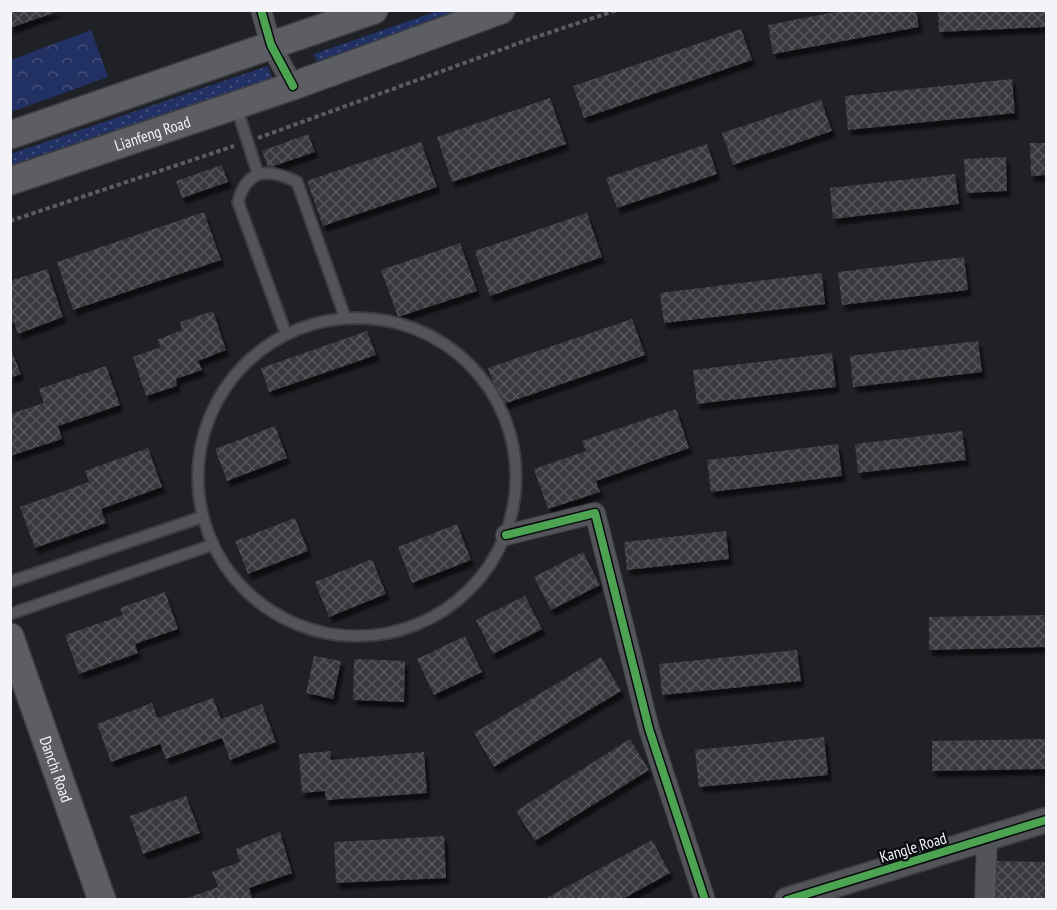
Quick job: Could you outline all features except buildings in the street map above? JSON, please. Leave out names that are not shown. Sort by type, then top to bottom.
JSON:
[{"type":"main road","points":[[10,135],[374,10]]},
{"type":"main road","name":"Lianfeng Road","points":[[10,181],[292,86],[501,10]]},
{"type":"main road","name":"Danchi Road","points":[[10,637],[102,900]]},
{"type":"street","points":[[261,10],[271,45],[292,86]]},
{"type":"street","points":[[507,535],[595,513],[649,729],[705,900]]},
{"type":"street","name":"Kangle Road","points":[[788,900],[1047,820]]},
{"type":"street","points":[[985,900],[987,838]]},
{"type":"lane","points":[[236,105],[258,174]]},
{"type":"lane","points":[[286,334],[238,202],[242,186],[258,174],[281,174],[297,182],[345,317]]},
{"type":"lane","points":[[345,317],[399,322],[448,345],[486,382],[511,430],[518,483],[507,535],[479,581],[438,614],[389,634],[336,635],[285,620],[242,588],[212,544],[202,517],[198,463],[211,411],[242,366],[286,334],[315,323],[345,317]]},
{"type":"lane","points":[[10,582],[202,517]]},
{"type":"lane","points":[[10,614],[212,544]]},
{"type":"path","points":[[10,221],[248,142],[616,10]]},
{"type":"green space","points":[[437,11],[478,11],[318,66],[314,54]]},
{"type":"green space","points":[[91,30],[108,77],[11,112],[11,60]]},
{"type":"green space","points":[[268,66],[273,80],[11,170],[10,154]]},
{"type":"cycle path","points":[[261,10],[271,45],[293,86]]},
{"type":"cycle path","points":[[506,535],[595,513],[649,729],[705,900]]},
{"type":"cycle path","points":[[787,900],[1046,820]]}]
